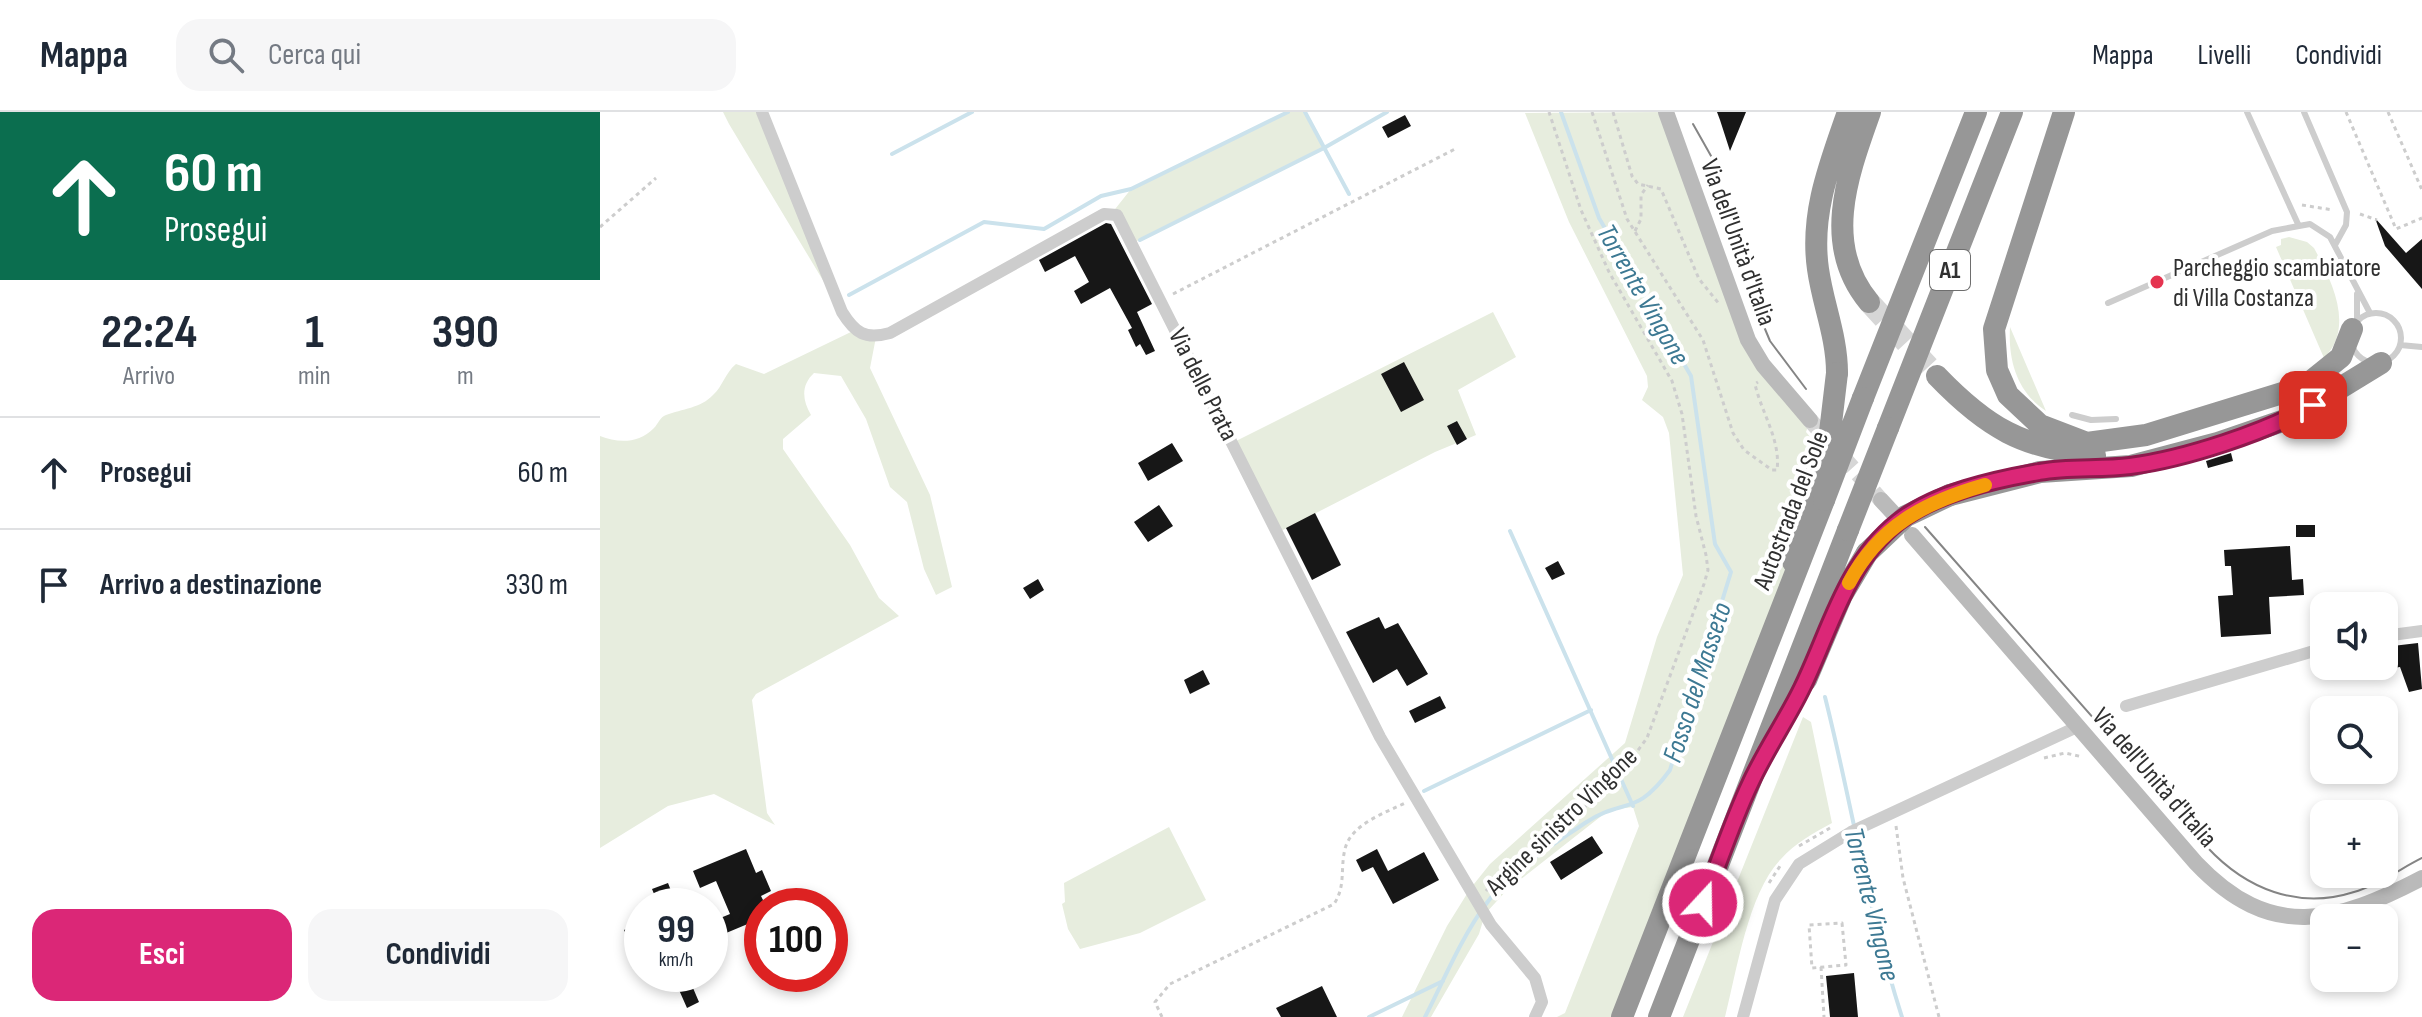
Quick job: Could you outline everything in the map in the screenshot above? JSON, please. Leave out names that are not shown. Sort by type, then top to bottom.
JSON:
[{"type":"highway","points":[[1818,493],[1833,418],[1837,373],[1836,343],[1819,274],[1816,226],[1825,180],[1848,112]]},
{"type":"highway","points":[[1869,302],[1848,260],[1841,220],[1845,184],[1870,112]]},
{"type":"highway","name":"Autostrada del Sole","points":[[1622,1017],[1791,587],[1796,529],[1818,493],[1863,398],[1976,112]]},
{"type":"highway","name":"A1","points":[[1659,1017],[2012,112]]},
{"type":"highway","points":[[2064,118],[1994,329],[1994,355],[2001,381],[2008,395],[2031,419],[2087,443],[2146,435],[2305,386],[2341,357],[2355,325]]},
{"type":"highway","points":[[1750,783],[1802,688],[1842,595],[1867,553],[1906,516],[1950,495],[2040,472],[2131,466],[2218,443],[2291,418],[2381,363]]},
{"type":"highway","points":[[1937,376],[1989,423],[2045,449],[2128,458],[2218,443]]},
{"type":"street","name":"Via delle Prata","points":[[762,112],[842,312],[853,331],[876,337],[890,333],[1112,213],[1124,224],[1380,737],[1491,925],[1535,978],[1542,1002],[1535,1017]]},
{"type":"street","name":"Via dell'Unità d'Italia","points":[[1666,112],[1735,308],[1763,365],[1810,420]]},
{"type":"street","points":[[1881,500],[1894,514]]},
{"type":"street","name":"Via dell'Unità d'Italia","points":[[1912,535],[2207,874],[2251,905],[2298,917],[2334,915],[2361,908],[2422,878]]},
{"type":"street","points":[[2398,634],[2422,631]]},
{"type":"street","points":[[2126,706],[2310,652]]},
{"type":"street","points":[[1743,1017],[1779,891],[1799,864],[1838,838],[2079,726]]},
{"type":"lane","points":[[2247,112],[2298,224]]},
{"type":"lane","points":[[2304,112],[2347,212],[2346,225],[2335,245]]},
{"type":"lane","points":[[2108,303],[2298,224],[2320,228],[2335,245],[2357,294],[2370,313]]},
{"type":"lane","points":[[2244,231],[2249,242]]},
{"type":"lane","points":[[2355,325],[2370,313],[2393,320],[2400,332],[2400,345],[2393,357],[2381,363],[2368,362],[2355,353],[2355,325],[2357,294]]},
{"type":"lane","points":[[2400,345],[2422,347]]},
{"type":"lane","points":[[2072,415],[2091,420],[2116,419]]},
{"type":"path","name":"Argine sinistro Vingone","points":[[1477,902],[1496,878],[1572,818],[1625,768],[1638,751],[1647,738],[1708,570],[1696,516],[1682,414],[1672,381],[1609,272],[1581,210],[1549,112]]},
{"type":"path","points":[[1592,112],[1627,219],[1703,340],[1733,433],[1744,450],[1772,470],[1777,470],[1773,435],[1758,400],[1757,381],[1765,389]]},
{"type":"path","points":[[1613,112],[1632,176],[1638,184],[1661,189],[1668,199],[1686,250],[1715,302],[1735,308]]},
{"type":"path","points":[[2346,112],[2396,229],[2422,218]]},
{"type":"path","points":[[2388,112],[2422,190]]},
{"type":"path","points":[[1162,300],[1455,149]]},
{"type":"path","points":[[600,227],[656,178]]},
{"type":"path","points":[[1635,231],[1641,219],[1641,195],[1648,185]]},
{"type":"path","points":[[2301,205],[2333,210]]},
{"type":"path","points":[[2360,214],[2377,220]]},
{"type":"path","points":[[1162,1017],[1155,1002],[1170,984],[1334,904],[1340,896],[1345,848],[1351,837],[1362,826],[1415,797]]},
{"type":"path","points":[[1894,812],[1903,878],[1939,1017]]},
{"type":"path","points":[[1842,923],[1846,965],[1821,967],[1812,968],[1809,925],[1842,923]]},
{"type":"path","points":[[1821,967],[1824,1017]]},
{"type":"green space","points":[[723,112],[762,112],[842,312],[729,124]]},
{"type":"green space","points":[[1288,112],[1305,112],[1324,148],[1140,240],[1133,242],[1112,213],[1131,189]]},
{"type":"green space","points":[[1666,112],[1739,320],[1810,420],[1806,432],[1823,452],[1791,587],[1622,1017],[1557,1017],[1565,1013],[1639,826],[1633,807],[1609,810],[1506,891],[1485,914],[1479,934],[1431,1017],[1402,1017],[1447,926],[1490,864],[1625,743],[1657,637],[1683,575],[1669,433],[1663,417],[1642,400],[1648,387],[1647,376],[1569,222],[1525,113]]},
{"type":"green space","points":[[2289,237],[2307,242],[2314,248],[2333,289],[2339,318],[2338,332],[2324,358],[2276,247],[2281,245],[2281,239]]},
{"type":"green space","points":[[1493,312],[1516,357],[1458,390],[1476,435],[1435,452],[1279,532],[1234,442]]},
{"type":"green space","points":[[2010,327],[2046,411],[2028,394],[2016,374]]},
{"type":"green space","points":[[853,331],[876,337],[870,368],[930,495],[952,587],[936,595],[924,569],[907,502],[890,487],[866,419],[841,376],[814,373],[804,393],[811,415],[783,439],[783,449],[850,545],[879,598],[899,616],[756,694],[752,700],[767,813],[775,825],[714,794],[668,806],[600,848],[600,436],[621,441],[641,437],[664,416],[708,399],[736,364],[764,374]]},
{"type":"green space","points":[[1803,717],[1811,722],[1832,823],[1792,848],[1770,874],[1760,892],[1745,934],[1725,1017],[1683,1017]]},
{"type":"green space","points":[[1169,827],[1206,900],[1140,933],[1080,949],[1068,929],[1062,904],[1065,902],[1064,883]]},
{"type":"building","points":[[1717,112],[1746,112],[1730,151],[1720,120]]},
{"type":"building","points":[[1405,115],[1411,126],[1388,138],[1382,127]]},
{"type":"building","points":[[2375,218],[2406,253],[2422,239],[2422,289],[2385,246]]},
{"type":"building","points":[[1106,223],[1111,224],[1152,304],[1137,312],[1155,351],[1146,355],[1140,344],[1136,347],[1128,330],[1132,328],[1110,288],[1081,304],[1074,291],[1089,282],[1075,256],[1045,272],[1039,260]]},
{"type":"building","points":[[1404,362],[1424,400],[1401,412],[1381,374]]},
{"type":"building","points":[[1457,421],[1467,439],[1457,445],[1447,426]]},
{"type":"building","points":[[1172,443],[1183,461],[1148,481],[1138,463]]},
{"type":"building","points":[[2231,453],[2233,461],[2208,468],[2206,461]]},
{"type":"building","points":[[1159,505],[1173,526],[1148,542],[1134,522]]},
{"type":"building","points":[[1315,513],[1341,565],[1312,580],[1286,528]]},
{"type":"building","points":[[2296,525],[2315,525],[2315,537],[2296,537]]},
{"type":"building","points":[[2290,546],[2292,580],[2303,579],[2304,595],[2269,597],[2271,634],[2221,637],[2218,596],[2233,595],[2231,566],[2225,566],[2224,550]]},
{"type":"building","points":[[1558,561],[1565,574],[1552,580],[1545,568]]},
{"type":"building","points":[[1038,579],[1044,590],[1030,599],[1023,588]]},
{"type":"building","points":[[1379,617],[1385,629],[1398,623],[1428,674],[1407,686],[1397,669],[1373,683],[1346,632]]},
{"type":"building","points":[[2418,643],[2422,689],[2409,692],[2398,667],[2398,645]]},
{"type":"building","points":[[1203,670],[1210,684],[1190,694],[1184,680]]},
{"type":"building","points":[[1440,696],[1446,708],[1415,723],[1409,711]]},
{"type":"building","points":[[1592,836],[1603,853],[1561,880],[1550,862]]},
{"type":"building","points":[[746,849],[756,873],[762,870],[770,888],[744,888],[744,926],[728,932],[728,888],[719,888],[716,881],[700,888],[693,871]]},
{"type":"building","points":[[1377,849],[1388,871],[1424,852],[1439,880],[1393,904],[1373,867],[1362,872],[1356,860]]},
{"type":"building","points":[[1854,973],[1858,1017],[1830,1017],[1826,976]]},
{"type":"building","points":[[1322,986],[1337,1017],[1281,1017],[1276,1008]]},
{"type":"building","points":[[680,992],[695,992],[699,1002],[687,1008]]},
{"type":"waterway","points":[[892,154],[972,112]]},
{"type":"waterway","points":[[849,295],[984,222],[1044,229],[1101,196],[1131,189],[1288,112]]},
{"type":"waterway","points":[[1305,112],[1349,194]]},
{"type":"waterway","points":[[1140,240],[1324,148],[1387,112]]},
{"type":"waterway","name":"Fosso del Masseto","points":[[1425,1017],[1453,959],[1496,892],[1532,859],[1585,823],[1647,795],[1670,770],[1731,572],[1715,544],[1691,376],[1599,218],[1561,112]]},
{"type":"waterway","points":[[1510,531],[1633,806]]},
{"type":"waterway","name":"Torrente Vingone","points":[[1825,697],[1879,938],[1902,1017]]},
{"type":"waterway","points":[[1424,791],[1591,710]]},
{"type":"waterway","points":[[1369,1017],[1443,981]]},
{"type":"tunnel","points":[[1869,302],[1937,376]]},
{"type":"tunnel","points":[[1810,420],[1881,500]]},
{"type":"tram line","points":[[1693,124],[1715,163]]},
{"type":"tram line","points":[[1740,241],[1747,283]]},
{"type":"tram line","points":[[1755,305],[1770,341],[1806,389]]},
{"type":"tram line","points":[[1925,527],[2207,847],[2239,874],[2274,892],[2293,897],[2333,897],[2372,885],[2422,858]]},
{"type":"slow traffic","points":[[1849,583],[1873,545],[1898,522],[1932,502],[1985,485]]},
{"type":"place","name":"Parcheggio scambiatore di Villa Costanza","points":[[2157,282]]},
{"type":"route","points":[[1703,903],[1750,783],[1802,688],[1842,595],[1873,545],[1898,522],[1932,502],[1967,490],[2040,472],[2131,466],[2218,443],[2291,418],[2313,405]]}]
